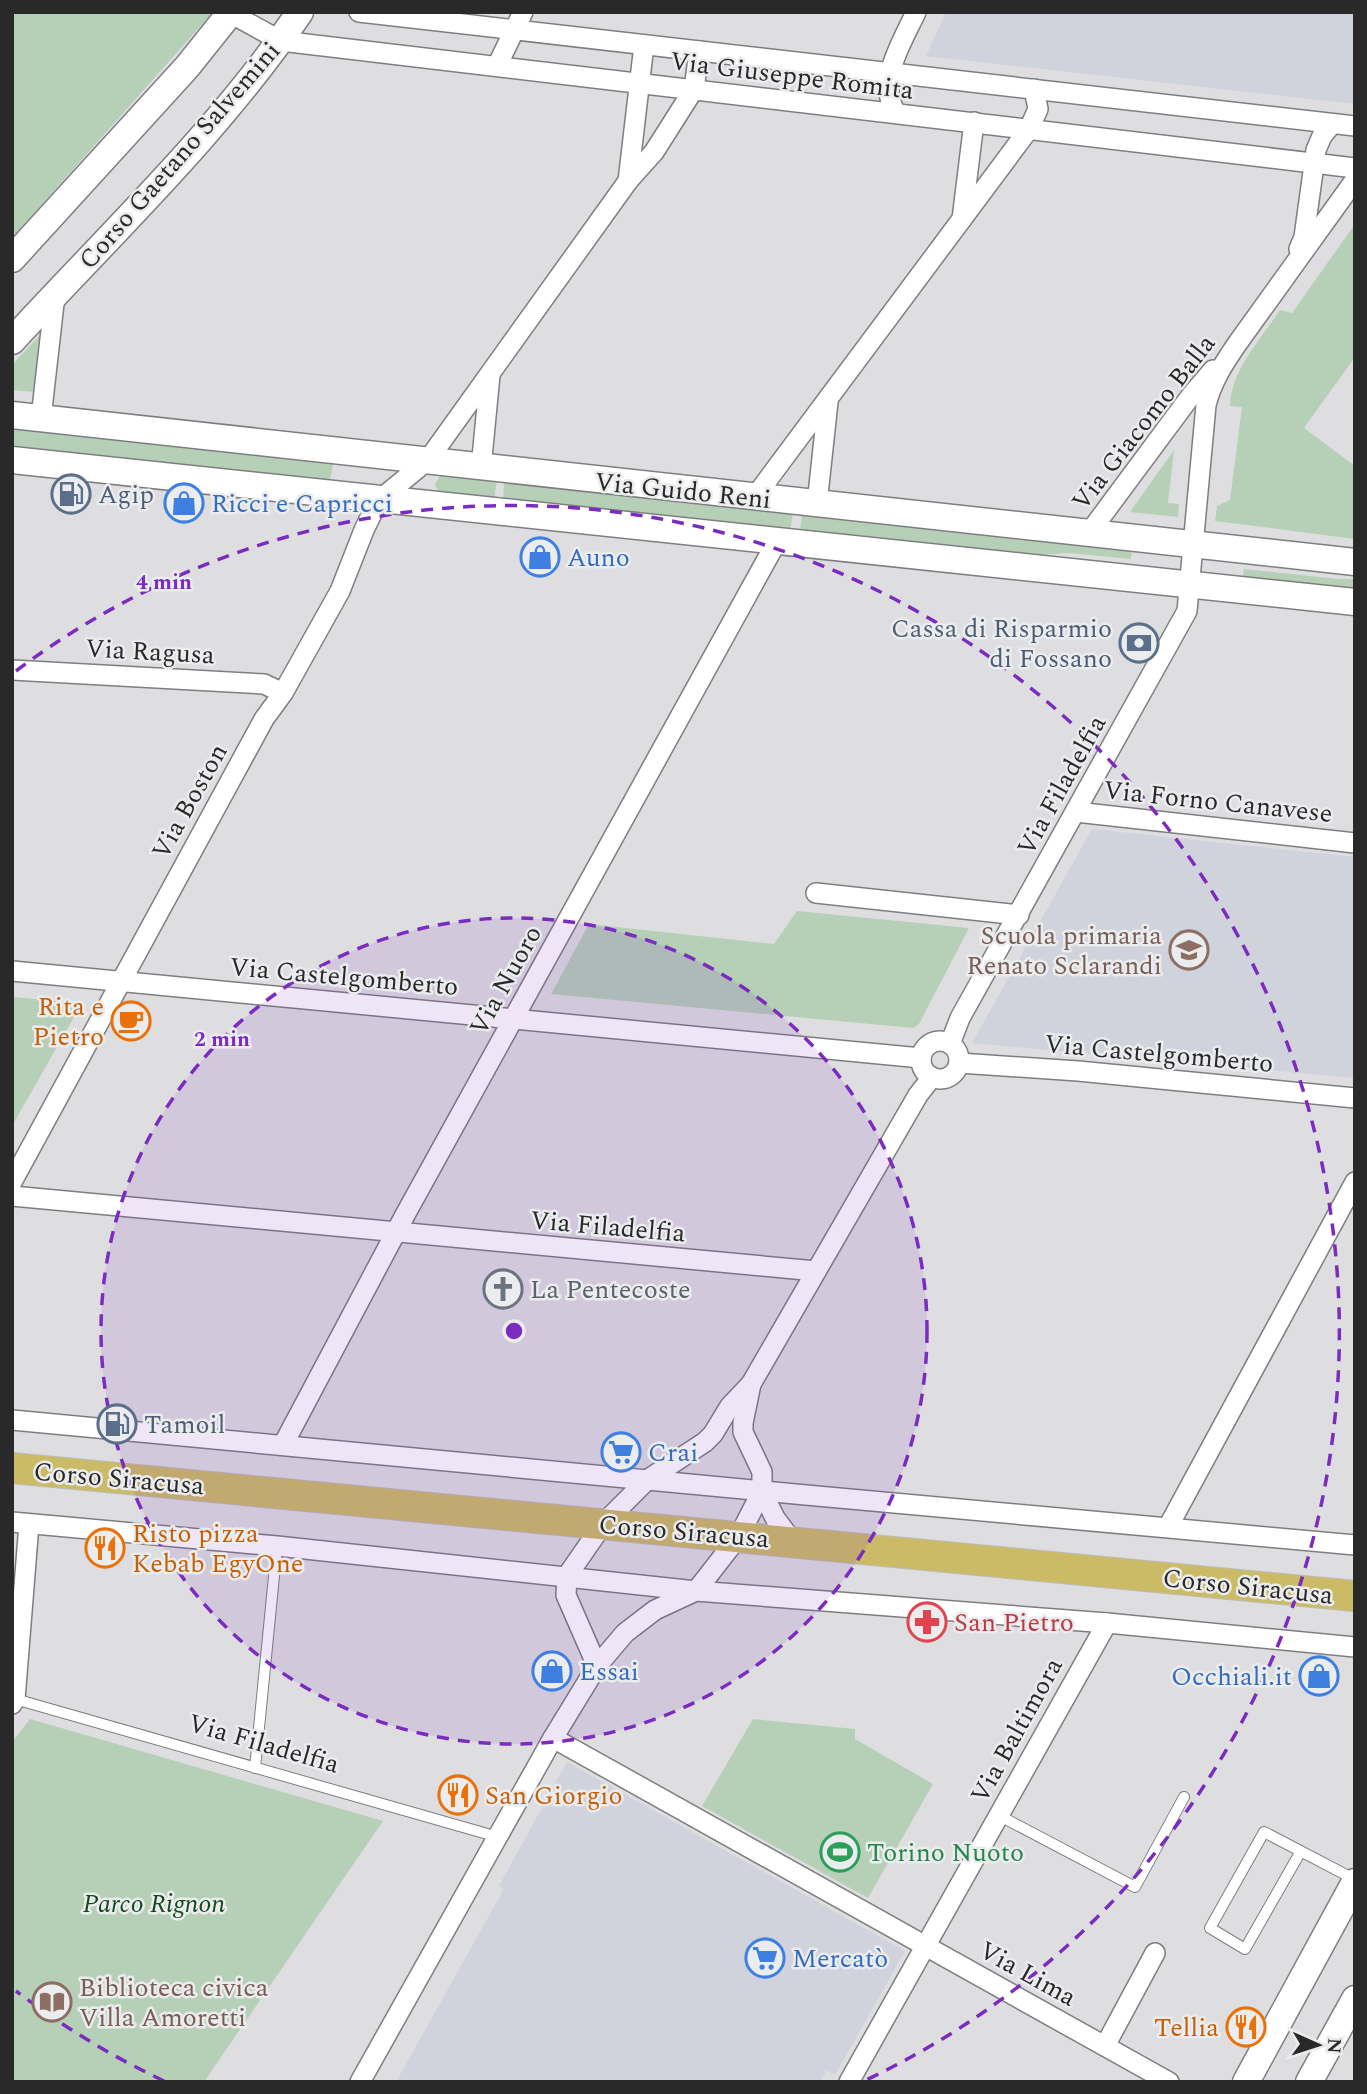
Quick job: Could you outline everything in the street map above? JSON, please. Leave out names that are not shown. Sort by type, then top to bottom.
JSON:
[{"type":"main road","name":"Corso Gaetano Salvemini","points":[[12,341],[203,136],[281,41],[300,12]]},
{"type":"main road","name":"Corso Gaetano Salvemini","points":[[12,259],[179,76],[231,13]]},
{"type":"main road","name":"Via Guido Reni","points":[[12,415],[1355,562]]},
{"type":"main road","name":"Via Guido Reni","points":[[12,460],[1355,602]]},
{"type":"main road","name":"Corso Siracusa","points":[[12,1468],[1355,1596]]},
{"type":"main road","points":[[1247,2082],[1355,1881]]},
{"type":"main road","points":[[1309,2082],[1355,1999]]},
{"type":"street","name":"Via Giuseppe Romita","points":[[359,12],[519,21],[644,45],[1355,126]]},
{"type":"street","points":[[896,113],[888,93],[890,73],[916,12]]},
{"type":"street","name":"Via Giuseppe Romita","points":[[231,13],[281,41],[1355,167]]},
{"type":"street","points":[[497,66],[519,21]]},
{"type":"street","points":[[628,181],[644,45]]},
{"type":"street","points":[[694,89],[699,51]]},
{"type":"street","name":"Via Boston","points":[[12,1182],[264,719],[283,693],[340,591],[379,500],[428,460],[628,181],[654,152],[694,89]]},
{"type":"street","points":[[754,498],[1030,129],[1038,109],[1034,89]]},
{"type":"street","points":[[962,219],[974,122]]},
{"type":"street","name":"Via Giacomo Balla","points":[[1296,260],[1304,237],[1313,163],[1322,136],[1332,124]]},
{"type":"street","name":"Via Giacomo Balla","points":[[1193,544],[1206,405],[1219,370],[1355,180]]},
{"type":"street","points":[[41,418],[55,295]]},
{"type":"street","name":"Via Giacomo Balla","points":[[1089,533],[1190,397],[1237,344]]},
{"type":"street","points":[[481,468],[490,373]]},
{"type":"street","points":[[817,504],[829,401]]},
{"type":"street","name":"Via Nuoro","points":[[283,1445],[396,1233],[777,541]]},
{"type":"street","name":"Via Filadelfia","points":[[950,1044],[960,1018],[1183,621],[1191,585],[1193,544]]},
{"type":"street","name":"Via Ragusa","points":[[12,670],[264,684],[283,693]]},
{"type":"street","name":"Via Forno Canavese","points":[[1076,812],[1355,843]]},
{"type":"street","points":[[816,893],[1019,915]]},
{"type":"street","name":"Via Castelgomberto","points":[[12,971],[921,1058]]},
{"type":"street","points":[[934,1042],[950,1044],[958,1054],[959,1063],[956,1070],[941,1079],[932,1077],[922,1067],[924,1050],[934,1042]]},
{"type":"street","name":"Via Castelgomberto","points":[[959,1063],[1078,1071],[1355,1098]]},
{"type":"street","points":[[597,1666],[566,1595],[567,1576],[603,1524],[647,1480],[705,1442],[730,1406],[751,1384],[918,1095],[932,1077]]},
{"type":"street","points":[[1168,1527],[1355,1182]]},
{"type":"street","points":[[12,1196],[396,1233]]},
{"type":"street","name":"Via Filadelfia","points":[[396,1233],[816,1271]]},
{"type":"street","points":[[751,1384],[743,1423],[744,1432],[762,1472],[762,1491],[775,1518],[793,1542]]},
{"type":"street","name":"Corso Siracusa","points":[[12,1420],[1355,1545]]},
{"type":"street","points":[[360,2082],[553,1738],[597,1666],[625,1633],[662,1606],[696,1591],[738,1536],[762,1491]]},
{"type":"street","points":[[14,1701],[21,1523]]},
{"type":"street","name":"Corso Siracusa","points":[[21,1523],[277,1546],[696,1591],[1107,1623],[1355,1647]]},
{"type":"street","name":"Via Baltimora","points":[[851,2081],[1107,1623]]},
{"type":"street","points":[[553,1738],[926,1945]]},
{"type":"street","name":"Via Lima","points":[[926,1945],[1169,2082]]},
{"type":"street","points":[[1105,2046],[1155,1953]]},
{"type":"lane","points":[[255,1768],[277,1546]]},
{"type":"lane","name":"Via Filadelfia","points":[[14,1701],[498,1837]]},
{"type":"lane","points":[[998,1815],[1135,1887],[1184,1797]]},
{"type":"lane","points":[[1301,1851],[1245,1949],[1210,1928],[1264,1832],[1301,1851],[1355,1881]]},
{"type":"shaded area","points":[[946,12],[1355,12],[1355,104],[926,56]]},
{"type":"shaded area","name":"Scuola primaria Renato Sclarandi","points":[[1092,829],[1355,857],[1355,1078],[972,1043]]},
{"type":"shaded area","points":[[567,1762],[905,1951],[835,2075],[826,2070],[820,2082],[396,2082],[504,1889],[499,1886]]},
{"type":"green space","points":[[12,12],[213,12],[12,238]]},
{"type":"green space","points":[[1355,224],[1355,357],[1304,428],[1355,466],[1355,539],[1215,521],[1217,506],[1230,500],[1242,407],[1230,406],[1241,367],[1280,310],[1292,313]]},
{"type":"green space","points":[[40,335],[34,392],[12,390],[12,365]]},
{"type":"green space","points":[[12,428],[333,464],[330,481],[12,446]]},
{"type":"green space","points":[[1174,450],[1168,503],[1179,504],[1178,517],[1130,512]]},
{"type":"green space","points":[[440,476],[497,481],[494,499],[442,494],[435,484]]},
{"type":"green space","points":[[504,483],[793,513],[790,531],[503,500]]},
{"type":"green space","points":[[802,514],[1132,550],[1131,559],[1069,553],[1020,556],[800,532]]},
{"type":"green space","points":[[1244,569],[1355,579],[1355,593],[1242,581]]},
{"type":"green space","points":[[797,911],[969,928],[919,1024],[913,1028],[551,994],[589,924],[774,944]]},
{"type":"green space","points":[[12,997],[82,1003],[12,1126]]},
{"type":"green space","name":"Parco Rignon","points":[[30,1719],[383,1821],[204,2082],[12,2082],[12,1742]]},
{"type":"green space","name":"Torino Nuoto","points":[[753,1719],[855,1729],[855,1739],[933,1784],[868,1898],[702,1806]]},
{"type":"place","name":"Agip","points":[[71,494]]},
{"type":"place","name":"Ricci e Capricci","points":[[184,503]]},
{"type":"place","name":"Auno","points":[[540,557]]},
{"type":"place","name":"Cassa di Risparmio di Fossano","points":[[1139,643]]},
{"type":"place","name":"Scuola primaria Renato Sclarandi","points":[[1189,950]]},
{"type":"place","name":"Rita e Pietro","points":[[131,1021]]},
{"type":"place","name":"La Pentecoste","points":[[503,1289]]},
{"type":"place","name":"Tamoil","points":[[117,1424]]},
{"type":"place","name":"Crai","points":[[621,1452]]},
{"type":"place","name":"Risto pizza Kebab EgyOne","points":[[105,1548]]},
{"type":"place","name":"San Pietro","points":[[927,1622]]},
{"type":"place","name":"Essai","points":[[552,1671]]},
{"type":"place","name":"Occhiali.it","points":[[1319,1676]]},
{"type":"place","name":"San Giorgio","points":[[458,1795]]},
{"type":"place","name":"Torino Nuoto","points":[[840,1852]]},
{"type":"place","name":"Mercatò","points":[[765,1958]]},
{"type":"place","name":"Biblioteca civica Villa Amoretti","points":[[52,2002]]},
{"type":"place","name":"Tellia","points":[[1246,2027]]}]
